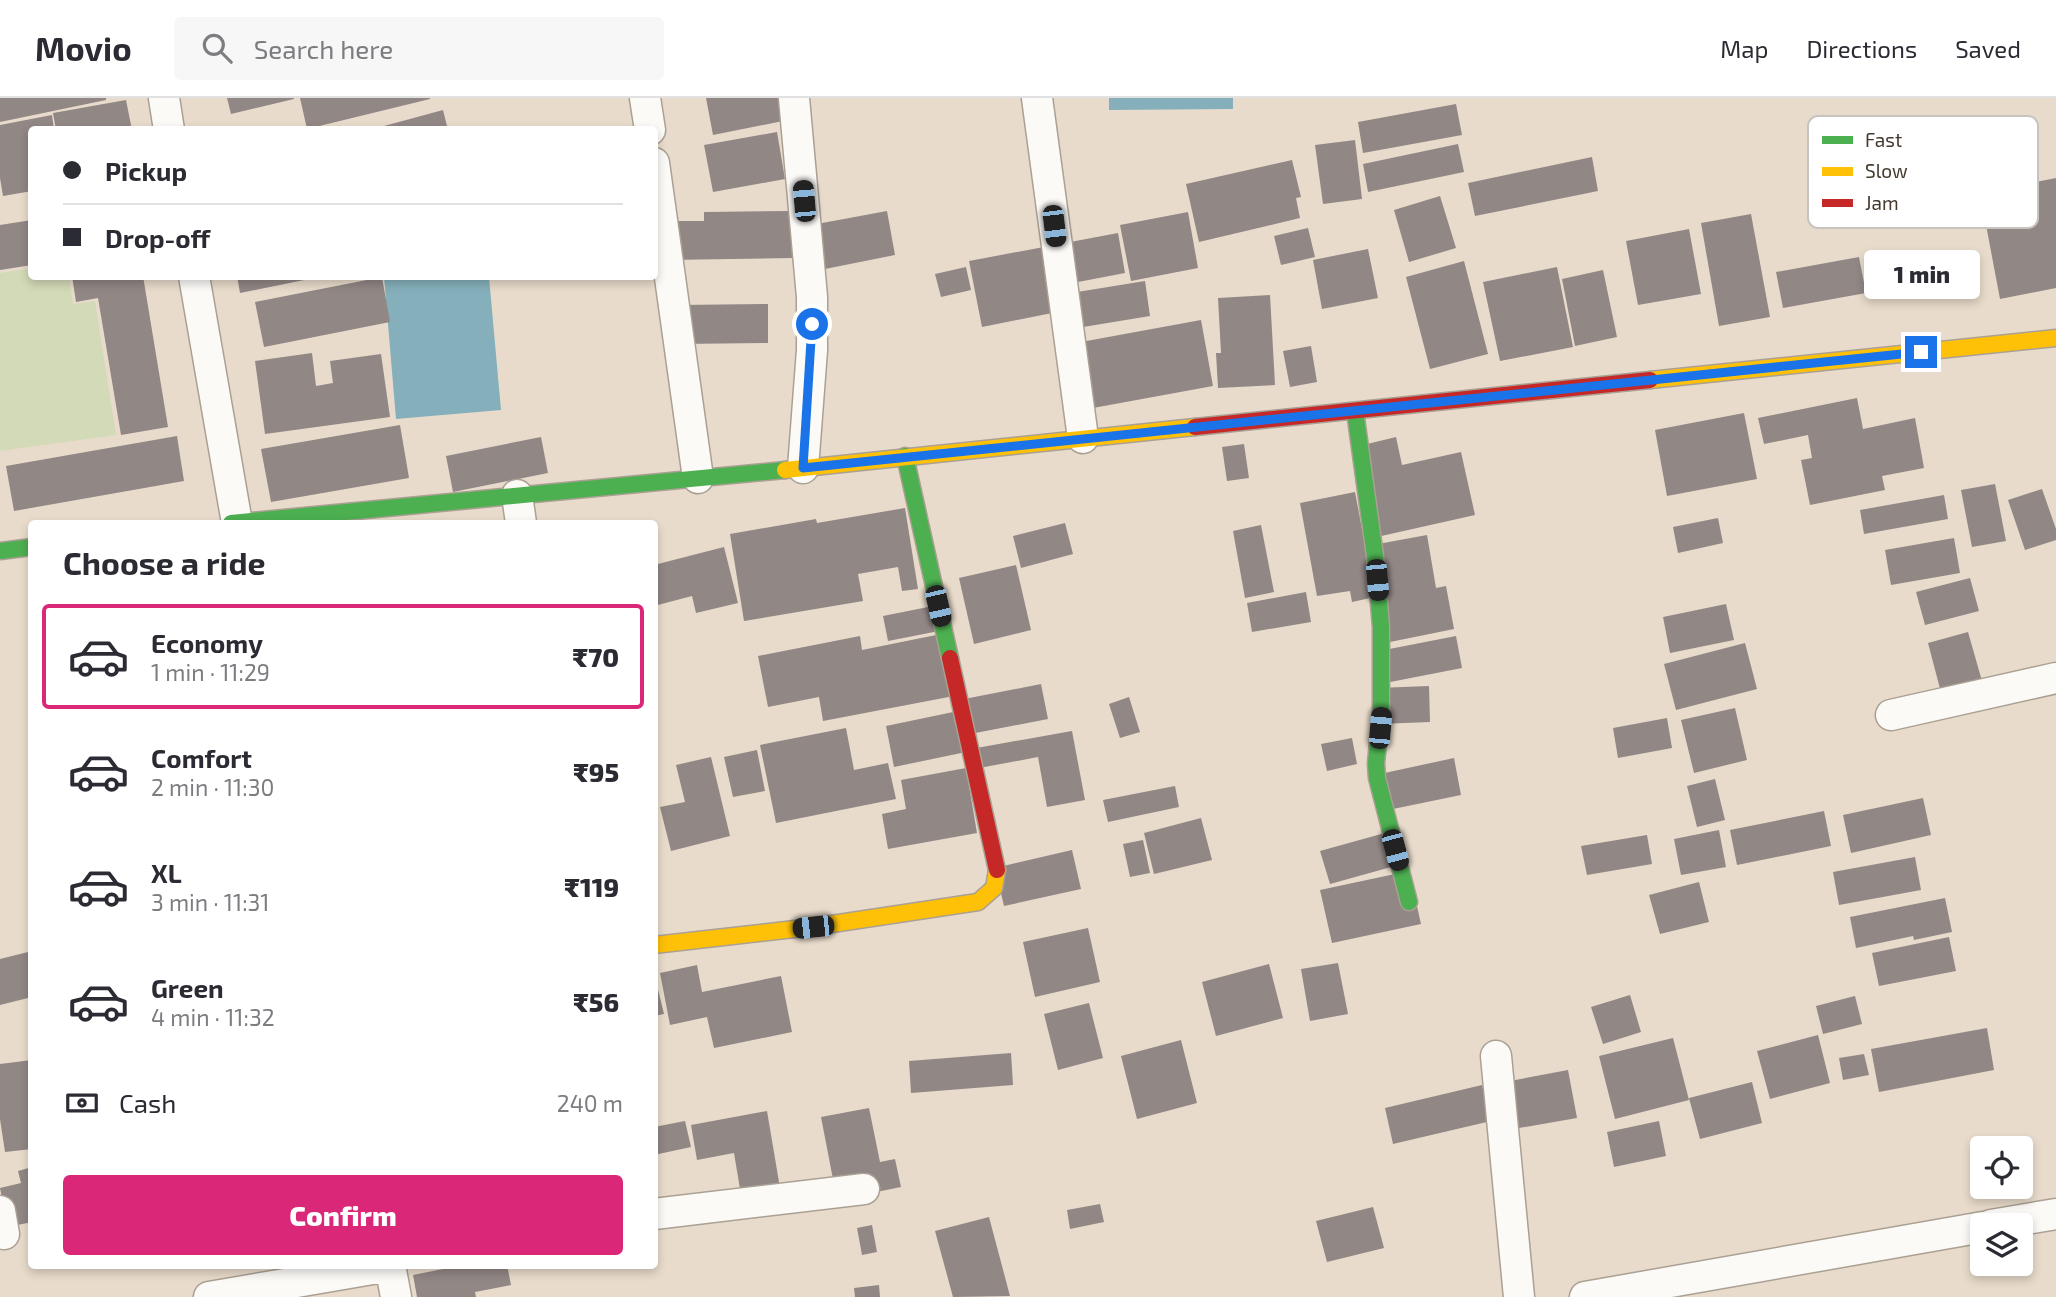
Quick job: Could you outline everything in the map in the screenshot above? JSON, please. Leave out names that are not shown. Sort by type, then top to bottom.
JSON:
[{"type":"main road","points":[[297,520],[519,509],[698,478],[2056,338]]},
{"type":"main road","points":[[1355,411],[1375,556],[1381,627],[1381,712],[1377,778],[1409,902]]},
{"type":"main road","points":[[658,945],[813,927],[978,902],[990,896],[995,889],[999,879],[997,867],[905,456]]},
{"type":"main road","points":[[0,551],[28,548]]},
{"type":"street","points":[[164,98],[168,126]]},
{"type":"street","points":[[646,98],[650,126]]},
{"type":"street","points":[[794,98],[812,297],[812,350],[803,468]]},
{"type":"street","points":[[1037,98],[1083,438]]},
{"type":"street","points":[[658,192],[698,478]]},
{"type":"street","points":[[195,280],[236,520]]},
{"type":"street","points":[[1891,715],[2056,678]]},
{"type":"street","points":[[1496,1056],[1519,1297]]},
{"type":"street","points":[[658,1214],[864,1189]]},
{"type":"street","points":[[2033,1218],[2056,1214]]},
{"type":"street","points":[[1595,1296],[1970,1229]]},
{"type":"street","points":[[209,1297],[372,1269]]},
{"type":"street","points":[[391,1269],[396,1297]]},
{"type":"green space","points":[[28,268],[28,280],[69,280],[73,304],[95,301],[116,435],[0,451],[0,273]]},
{"type":"water","points":[[1109,98],[1233,98],[1233,109],[1109,110]]},
{"type":"water","points":[[384,280],[489,280],[501,410],[396,419]]},
{"type":"building","points":[[0,98],[106,98],[106,100],[0,122]]},
{"type":"building","points":[[227,98],[294,98],[294,99],[231,114]]},
{"type":"building","points":[[300,98],[430,98],[319,126],[306,126]]},
{"type":"building","points":[[706,98],[783,98],[788,120],[713,135]]},
{"type":"building","points":[[126,100],[131,126],[55,126],[53,113]]},
{"type":"building","points":[[1456,104],[1462,135],[1363,153],[1358,122]]},
{"type":"building","points":[[443,110],[447,126],[384,126]]},
{"type":"building","points":[[52,115],[53,126],[28,126],[28,192],[3,196],[0,178],[0,125]]},
{"type":"building","points":[[777,132],[785,179],[713,192],[704,145]]},
{"type":"building","points":[[1355,140],[1362,199],[1323,204],[1315,145]]},
{"type":"building","points":[[1458,144],[1464,172],[1368,192],[1363,164]]},
{"type":"building","points":[[1592,157],[1598,191],[1475,216],[1468,183]]},
{"type":"building","points":[[1292,160],[1301,197],[1296,198],[1300,218],[1199,242],[1186,184]]},
{"type":"building","points":[[2056,178],[2056,288],[2000,299],[1987,228],[2038,228],[2038,182]]},
{"type":"building","points":[[1440,196],[1456,248],[1409,262],[1394,210]]},
{"type":"building","points":[[791,211],[792,258],[667,260],[666,221],[704,221],[704,212]]},
{"type":"building","points":[[887,211],[895,255],[815,271],[806,226]]},
{"type":"building","points":[[1188,212],[1198,268],[1131,281],[1120,225]]},
{"type":"building","points":[[1751,214],[1770,317],[1719,326],[1701,223]]},
{"type":"building","points":[[28,221],[28,266],[0,270],[0,225]]},
{"type":"building","points":[[1308,228],[1315,257],[1281,265],[1274,236]]},
{"type":"building","points":[[1689,229],[1701,294],[1638,305],[1626,241]]},
{"type":"building","points":[[1118,233],[1125,273],[1052,287],[1057,312],[982,327],[969,261]]},
{"type":"building","points":[[1368,249],[1378,298],[1322,309],[1313,260]]},
{"type":"building","points":[[1859,257],[1866,293],[1783,308],[1776,272]]},
{"type":"building","points":[[1464,261],[1488,354],[1430,369],[1406,277]]},
{"type":"building","points":[[966,267],[971,290],[941,297],[935,274]]},
{"type":"building","points":[[1557,267],[1573,347],[1500,361],[1483,282]]},
{"type":"building","points":[[1603,270],[1617,337],[1575,346],[1562,279]]},
{"type":"building","points":[[73,280],[144,280],[168,427],[121,435],[98,298],[76,302]]},
{"type":"building","points":[[238,280],[304,280],[240,293]]},
{"type":"building","points":[[367,280],[383,280],[390,322],[264,347],[255,302]]},
{"type":"building","points":[[1145,281],[1150,316],[1071,329],[1065,294]]},
{"type":"building","points":[[1270,295],[1275,385],[1218,388],[1216,353],[1221,353],[1218,298]]},
{"type":"building","points":[[768,304],[768,343],[678,344],[678,305]]},
{"type":"building","points":[[1201,320],[1213,386],[1093,408],[1081,342]]},
{"type":"building","points":[[1311,346],[1317,382],[1290,387],[1283,351]]},
{"type":"building","points":[[312,353],[316,386],[333,383],[330,361],[381,354],[390,417],[265,434],[255,361]]},
{"type":"building","points":[[1857,398],[1863,429],[1915,418],[1924,468],[1882,476],[1885,490],[1810,505],[1801,460],[1812,458],[1808,435],[1764,444],[1758,418]]},
{"type":"building","points":[[1744,413],[1757,479],[1667,496],[1655,430]]},
{"type":"building","points":[[400,425],[409,478],[271,502],[261,449]]},
{"type":"building","points":[[177,436],[184,481],[14,511],[6,466]]},
{"type":"building","points":[[541,437],[548,473],[453,492],[446,456]]},
{"type":"building","points":[[1396,437],[1402,465],[1461,452],[1475,515],[1368,539],[1355,447]]},
{"type":"building","points":[[1244,444],[1249,478],[1227,481],[1222,447]]},
{"type":"building","points":[[1995,484],[2006,541],[1972,547],[1961,490]]},
{"type":"building","points":[[2042,489],[2056,529],[2056,540],[2025,550],[2008,500]]},
{"type":"building","points":[[1355,492],[1375,597],[1352,602],[1350,591],[1317,596],[1300,503]]},
{"type":"building","points":[[1944,495],[1948,519],[1864,534],[1860,510]]},
{"type":"building","points":[[905,508],[918,589],[902,591],[898,567],[858,574],[863,601],[744,621],[730,534],[816,519],[817,523]]},
{"type":"building","points":[[1718,518],[1723,543],[1678,553],[1673,527]]},
{"type":"building","points":[[1065,523],[1073,554],[1021,568],[1013,536]]},
{"type":"building","points":[[1261,525],[1274,592],[1245,598],[1233,531]]},
{"type":"building","points":[[1427,535],[1436,588],[1446,586],[1454,629],[1385,643],[1367,546]]},
{"type":"building","points":[[1954,538],[1960,573],[1891,585],[1885,550]]},
{"type":"building","points":[[724,547],[738,603],[696,613],[692,596],[658,605],[658,564]]},
{"type":"building","points":[[1016,565],[1031,630],[974,644],[959,578]]},
{"type":"building","points":[[1970,578],[1979,611],[1925,625],[1916,592]]},
{"type":"building","points":[[1306,592],[1311,622],[1252,632],[1247,603]]},
{"type":"building","points":[[1726,604],[1734,640],[1670,653],[1663,617]]},
{"type":"building","points":[[933,606],[939,631],[888,641],[883,616]]},
{"type":"building","points":[[1968,632],[1984,688],[1943,700],[1928,643]]},
{"type":"building","points":[[941,634],[954,696],[823,721],[819,697],[768,707],[758,656],[860,636],[862,650]]},
{"type":"building","points":[[1456,636],[1462,668],[1380,684],[1374,652]]},
{"type":"building","points":[[1745,643],[1757,689],[1676,710],[1664,664]]},
{"type":"building","points":[[1041,684],[1048,719],[965,735],[959,700]]},
{"type":"building","points":[[1429,686],[1430,722],[1379,724],[1377,688]]},
{"type":"building","points":[[1129,697],[1140,732],[1120,738],[1109,704]]},
{"type":"building","points":[[1735,708],[1747,760],[1694,773],[1681,720]]},
{"type":"building","points":[[958,711],[966,752],[894,767],[886,726]]},
{"type":"building","points":[[1667,718],[1672,748],[1618,758],[1613,728]]},
{"type":"building","points":[[846,728],[854,770],[888,763],[896,799],[776,823],[760,745]]},
{"type":"building","points":[[1072,731],[1085,800],[1047,807],[1038,757],[974,769],[971,749]]},
{"type":"building","points":[[1352,738],[1357,764],[1327,771],[1321,744]]},
{"type":"building","points":[[757,750],[765,791],[733,797],[724,757]]},
{"type":"building","points":[[711,757],[730,836],[671,851],[660,807],[685,802],[676,765]]},
{"type":"building","points":[[1454,758],[1461,795],[1388,810],[1380,774]]},
{"type":"building","points":[[966,768],[977,833],[888,849],[882,814],[906,809],[901,780]]},
{"type":"building","points":[[1715,779],[1725,820],[1697,827],[1687,786]]},
{"type":"building","points":[[1175,786],[1179,807],[1108,822],[1103,800]]},
{"type":"building","points":[[1923,798],[1931,835],[1851,853],[1843,815]]},
{"type":"building","points":[[1824,811],[1831,846],[1737,865],[1730,830]]},
{"type":"building","points":[[1201,818],[1212,860],[1154,874],[1144,833]]},
{"type":"building","points":[[1719,830],[1726,867],[1681,875],[1674,839]]},
{"type":"building","points":[[1392,831],[1402,864],[1330,884],[1320,851]]},
{"type":"building","points":[[1647,835],[1652,864],[1587,875],[1581,846]]},
{"type":"building","points":[[1143,840],[1150,873],[1130,877],[1123,844]]},
{"type":"building","points":[[1072,850],[1081,889],[1004,906],[995,868]]},
{"type":"building","points":[[1915,857],[1921,890],[1839,905],[1833,872]]},
{"type":"building","points":[[1409,871],[1421,924],[1332,943],[1320,890]]},
{"type":"building","points":[[1699,882],[1709,922],[1660,934],[1649,895]]},
{"type":"building","points":[[1945,898],[1952,932],[1914,940],[1913,936],[1856,948],[1850,917]]},
{"type":"building","points":[[1088,928],[1100,982],[1035,997],[1023,942]]},
{"type":"building","points":[[1949,937],[1956,971],[1879,986],[1872,953]]},
{"type":"building","points":[[28,952],[28,998],[0,1005],[0,959]]},
{"type":"building","points":[[1338,963],[1348,1014],[1310,1021],[1301,969]]},
{"type":"building","points":[[1269,964],[1283,1018],[1216,1036],[1202,982]]},
{"type":"building","points":[[697,965],[702,992],[781,976],[792,1032],[714,1048],[707,1017],[670,1025],[660,973]]},
{"type":"building","points":[[658,989],[664,1014],[658,1015]]},
{"type":"building","points":[[1630,995],[1641,1032],[1603,1044],[1591,1007]]},
{"type":"building","points":[[1855,996],[1862,1024],[1823,1034],[1816,1006]]},
{"type":"building","points":[[1089,1003],[1103,1058],[1058,1070],[1044,1014]]},
{"type":"building","points":[[1987,1028],[1994,1070],[1879,1092],[1871,1049]]},
{"type":"building","points":[[1818,1035],[1830,1083],[1770,1099],[1757,1051]]},
{"type":"building","points":[[1673,1038],[1689,1100],[1615,1119],[1599,1056]]},
{"type":"building","points":[[1181,1040],[1197,1103],[1137,1119],[1121,1056]]},
{"type":"building","points":[[1011,1053],[1013,1085],[911,1093],[909,1061]]},
{"type":"building","points":[[1864,1054],[1869,1075],[1843,1080],[1839,1058]]},
{"type":"building","points":[[28,1060],[28,1149],[5,1152],[0,1119],[0,1064]]},
{"type":"building","points":[[1568,1070],[1577,1118],[1502,1131],[1494,1084]]},
{"type":"building","points":[[1752,1082],[1762,1123],[1700,1139],[1689,1098]]},
{"type":"building","points":[[1482,1085],[1491,1121],[1393,1144],[1385,1108]]},
{"type":"building","points":[[869,1108],[880,1162],[895,1159],[901,1187],[837,1200],[821,1117]]},
{"type":"building","points":[[767,1111],[780,1188],[741,1195],[734,1153],[697,1160],[691,1125]]},
{"type":"building","points":[[685,1121],[691,1147],[658,1154],[658,1126]]},
{"type":"building","points":[[1659,1121],[1666,1156],[1614,1167],[1607,1132]]},
{"type":"building","points":[[28,1168],[28,1223],[8,1227],[0,1188],[21,1183],[18,1171]]},
{"type":"building","points":[[1100,1204],[1104,1222],[1070,1229],[1067,1210]]},
{"type":"building","points":[[1373,1207],[1384,1248],[1327,1262],[1316,1221]]},
{"type":"building","points":[[989,1217],[1010,1296],[953,1297],[935,1231]]},
{"type":"building","points":[[872,1225],[877,1252],[862,1255],[857,1228]]},
{"type":"building","points":[[443,1269],[508,1269],[511,1285],[475,1292],[476,1297],[417,1297],[413,1275]]},
{"type":"building","points":[[879,1285],[880,1297],[855,1297],[854,1288]]},
{"type":"traffic: fast","points":[[1355,411],[1375,556],[1381,627],[1381,712],[1377,778],[1409,902]]},
{"type":"traffic: fast","points":[[905,456],[950,658]]},
{"type":"traffic: fast","points":[[262,520],[785,470]]},
{"type":"traffic: fast","points":[[0,551],[28,548]]},
{"type":"traffic: slow","points":[[1650,380],[2056,338]]},
{"type":"traffic: slow","points":[[785,470],[1195,427]]},
{"type":"traffic: slow","points":[[658,945],[812,927],[978,902],[994,888],[997,870]]},
{"type":"traffic: jam","points":[[1195,427],[1650,380]]},
{"type":"traffic: jam","points":[[950,658],[997,870]]},
{"type":"route","points":[[812,324],[803,468],[1921,352]]}]
